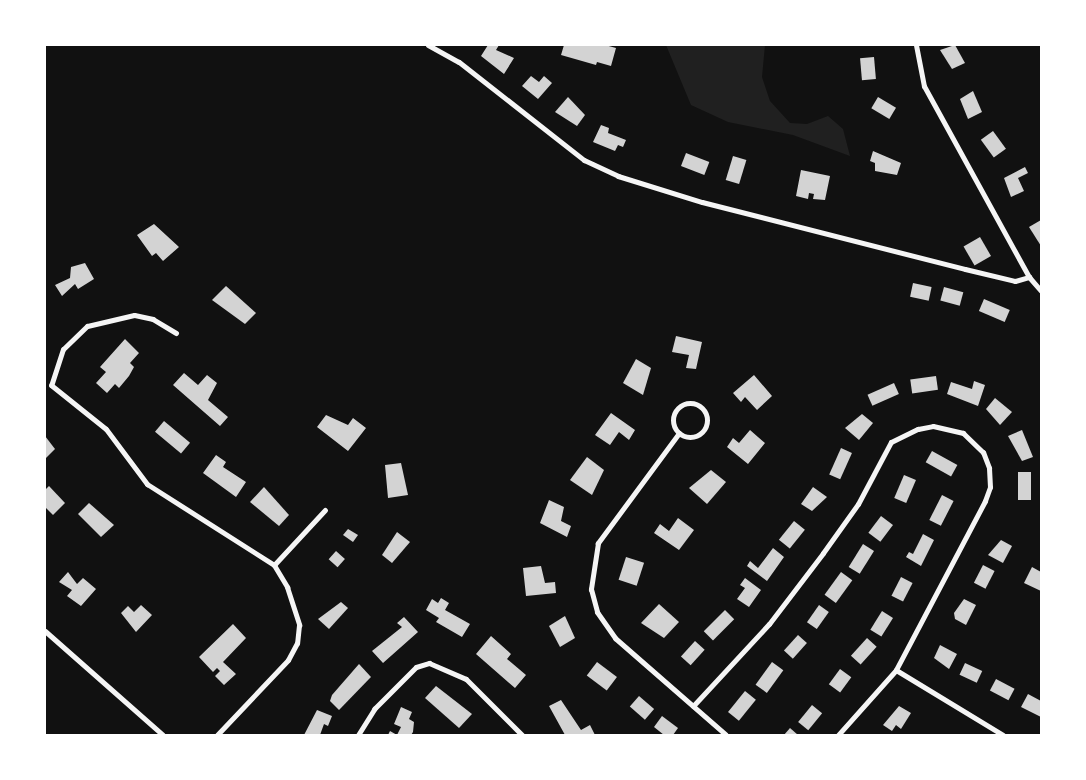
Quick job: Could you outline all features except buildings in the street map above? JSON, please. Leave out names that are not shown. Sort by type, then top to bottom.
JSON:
[{"type":"street","points":[[428,45],[459,62],[584,160],[610,173],[702,202],[965,269],[1015,281],[1029,277]]},
{"type":"street","points":[[916,45],[924,86],[1029,277],[1041,291]]},
{"type":"street","points":[[176,333],[153,319],[134,315],[87,326],[63,349],[48,385],[106,429],[147,484],[274,565],[296,607],[297,643],[288,660],[217,735]]},
{"type":"street","points":[[692,402],[702,407],[707,423],[701,434],[690,437],[678,433],[672,418],[677,408],[692,402]]},
{"type":"street","points":[[693,706],[769,624],[823,553],[858,504],[891,442],[918,429],[946,427],[963,433],[983,452],[990,487],[976,520],[896,670],[838,735]]},
{"type":"street","points":[[678,433],[598,543],[591,590],[597,612],[615,638],[726,735]]},
{"type":"street","points":[[274,565],[325,510]]},
{"type":"street","points":[[45,631],[164,735]]},
{"type":"street","points":[[358,735],[374,710],[416,666],[429,663],[466,679],[522,735]]},
{"type":"street","points":[[896,670],[988,728],[1003,735]]},
{"type":"street","points":[[985,735],[988,728]]},
{"type":"shaded area","points":[[666,45],[765,45],[762,77],[770,101],[790,123],[807,124],[828,116],[843,129],[850,156],[793,135],[728,122],[691,105]]}]
